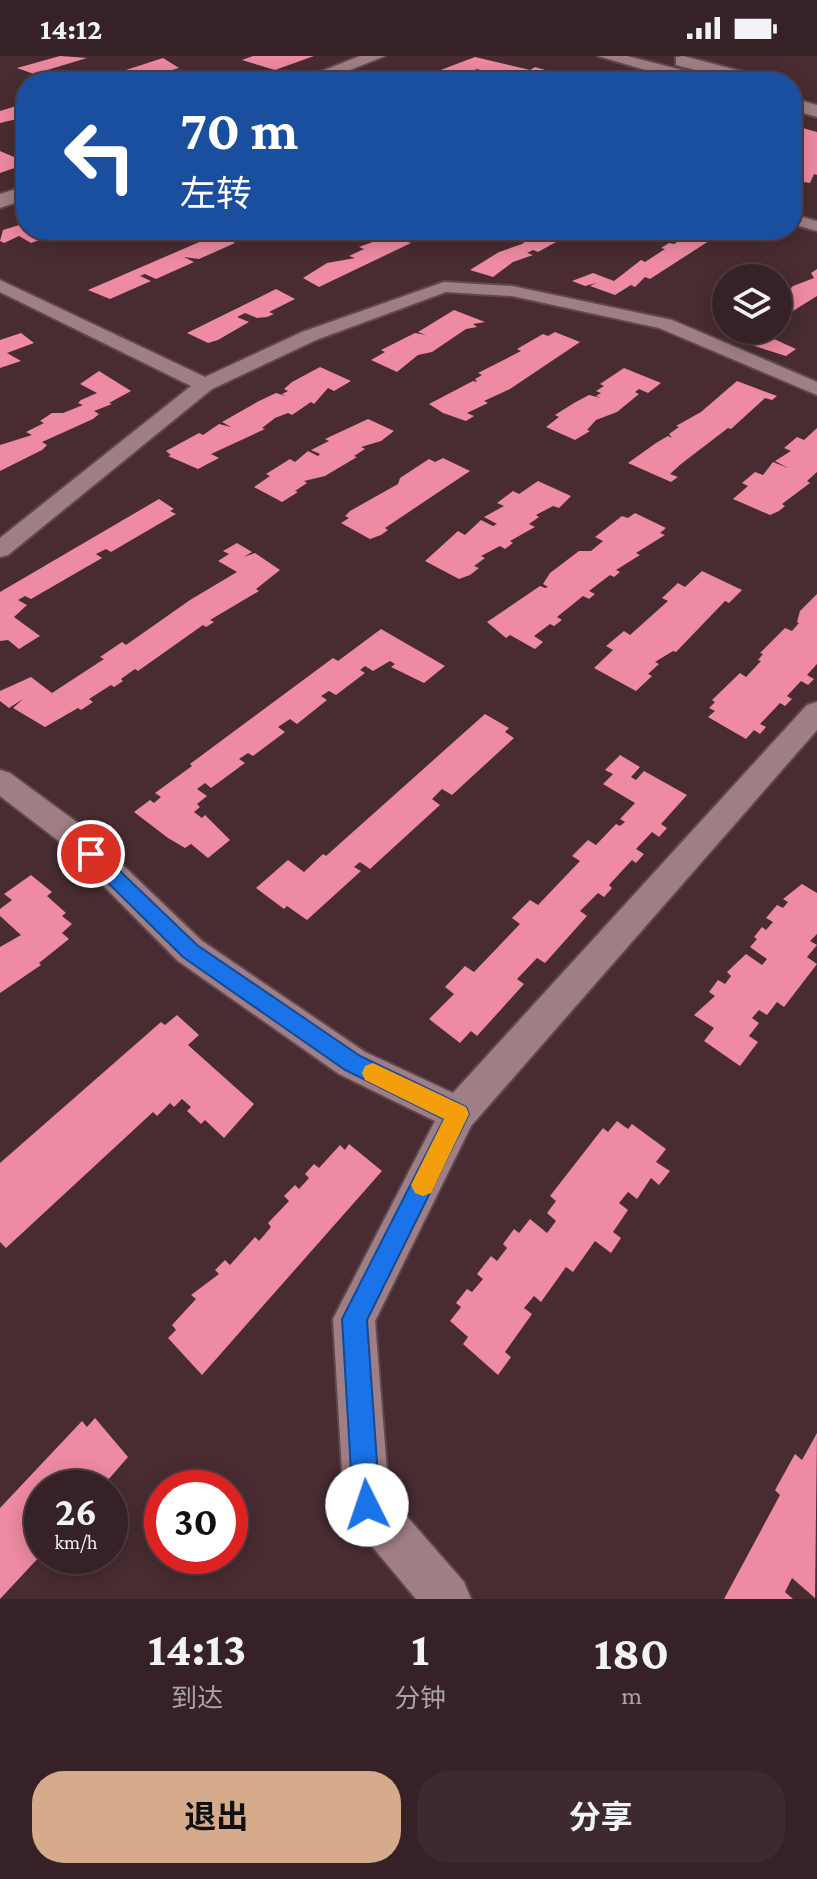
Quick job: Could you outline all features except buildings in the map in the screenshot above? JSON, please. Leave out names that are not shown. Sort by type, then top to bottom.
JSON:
[{"type":"main road","points":[[331,72],[376,56]]},
{"type":"main road","points":[[356,72],[400,56]]},
{"type":"main road","points":[[607,56],[669,72]]},
{"type":"main road","points":[[663,56],[724,72]]},
{"type":"street","points":[[0,285],[205,385]]},
{"type":"street","points":[[0,550],[205,385],[309,336],[444,287],[512,291],[665,324],[817,389]]},
{"type":"street","points":[[447,1599],[367,1505],[354,1319],[458,1114],[817,712]]},
{"type":"street","points":[[0,781],[71,834],[190,951],[352,1063],[458,1114]]},
{"type":"slow traffic","points":[[373,1073],[458,1114],[423,1185]]},
{"type":"route","points":[[91,854],[190,951],[352,1063],[458,1114],[354,1319],[367,1505]]}]
